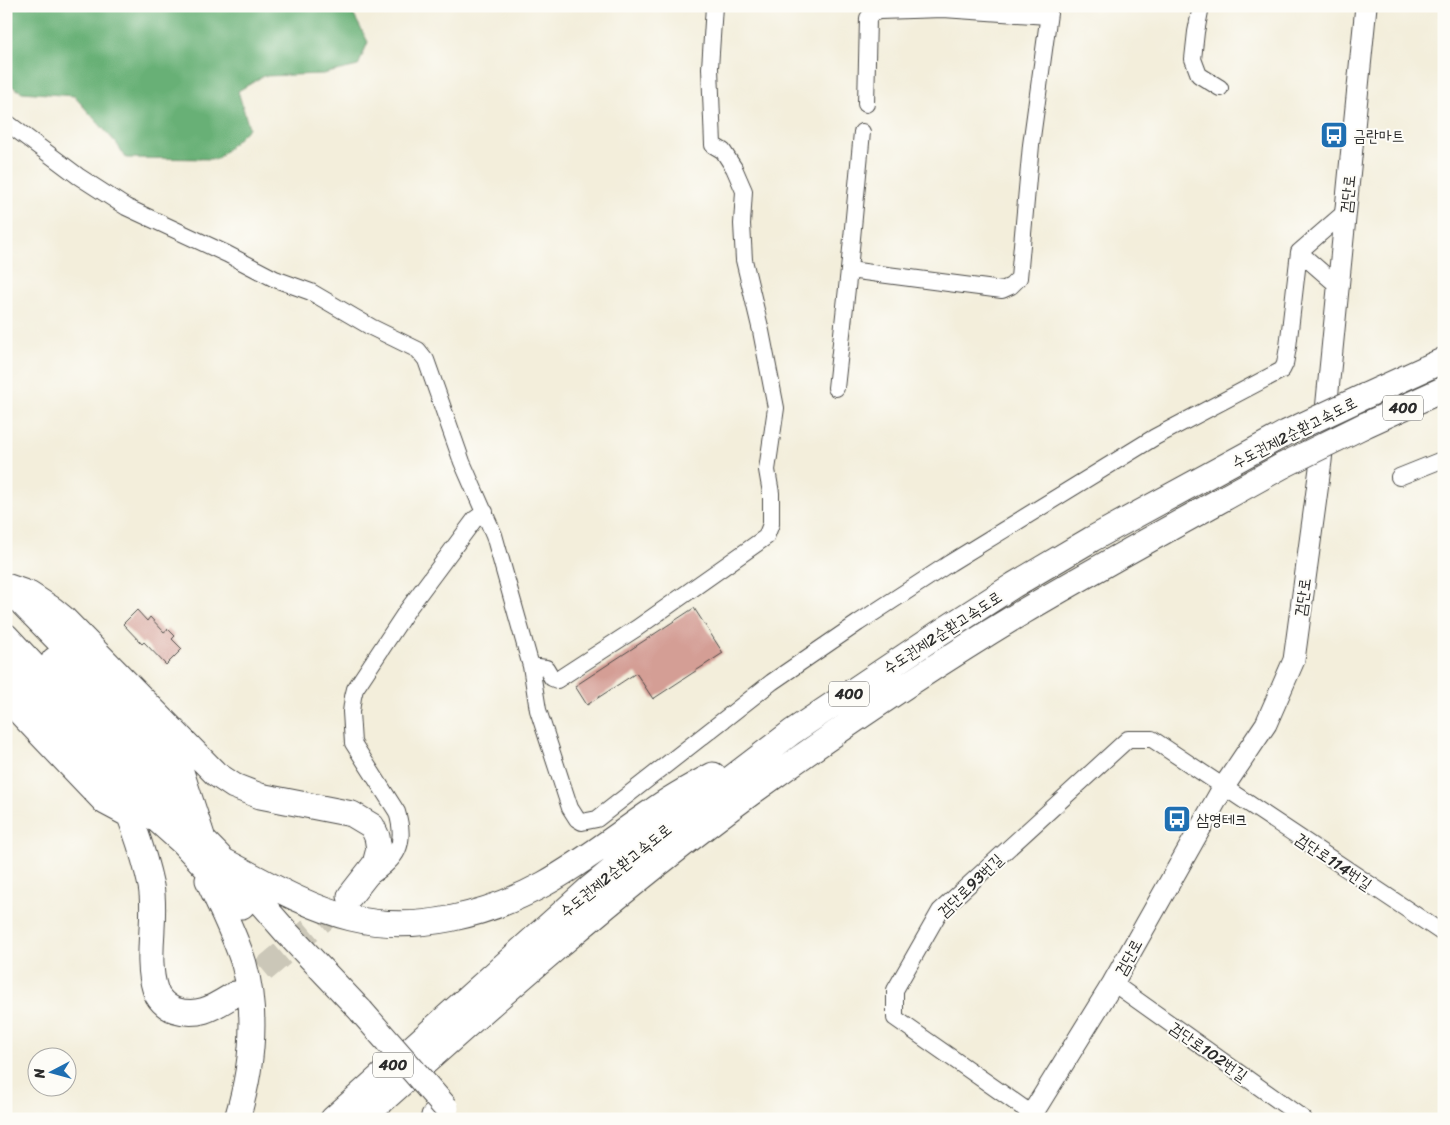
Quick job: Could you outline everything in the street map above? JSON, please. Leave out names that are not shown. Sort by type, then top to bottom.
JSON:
[{"type":"highway","name":"수도권제2순환고속도로","points":[[333,1119],[589,889],[792,732],[1014,585],[1092,539],[1286,433],[1444,360]]},
{"type":"highway","name":"수도권제2순환고속도로","points":[[362,1119],[530,970],[598,913],[715,820],[802,757],[949,658],[1020,614],[1156,536],[1284,465],[1444,389]]},
{"type":"highway","points":[[12,591],[52,609],[63,618],[216,774],[234,786],[260,796],[352,814],[372,826],[378,836],[379,849],[375,864],[357,889]]},
{"type":"highway","points":[[12,591],[118,714],[157,756],[194,847],[230,927],[244,964],[249,990],[252,1048],[237,1119]]},
{"type":"highway","points":[[6,609],[152,763],[194,847]]},
{"type":"highway","points":[[6,624],[146,768],[194,847]]},
{"type":"highway","points":[[6,636],[97,734],[194,847],[355,1016]]},
{"type":"highway","points":[[6,654],[120,791],[194,847]]},
{"type":"highway","points":[[6,667],[120,791],[194,847],[314,906],[352,918],[384,924],[426,922],[459,917],[500,903],[544,884],[654,810],[710,776],[792,732]]},
{"type":"highway","points":[[6,682],[102,785],[120,791]]},
{"type":"highway","points":[[6,698],[105,802],[120,791]]},
{"type":"highway","points":[[120,791],[151,888],[153,908],[152,975],[155,990],[161,1000],[171,1008],[183,1012],[198,1013],[235,994]]},
{"type":"highway","points":[[224,861],[287,933],[355,1016],[442,1115]]},
{"type":"main road","name":"검단로","points":[[1030,1117],[1113,983],[1223,788],[1266,724],[1294,660],[1321,461],[1366,6]]},
{"type":"lane","points":[[532,666],[546,668],[552,678],[557,680],[637,628],[766,537],[771,524],[771,492],[767,470],[776,408],[761,331],[744,260],[742,224],[744,191],[734,168],[722,151],[713,145],[710,68],[714,6]]},
{"type":"lane","points":[[1201,6],[1193,59],[1199,76],[1220,88]]},
{"type":"lane","points":[[849,270],[1002,290],[1011,286],[1019,278],[1031,145],[1049,11],[943,9],[879,11],[872,13],[868,18],[866,104]]},
{"type":"lane","points":[[6,122],[78,176],[126,207],[227,254],[275,279],[312,292],[371,327],[418,350],[426,360],[462,462],[494,535],[532,666],[538,710],[570,808],[582,822],[597,819],[772,682],[866,617],[1155,437],[1282,370],[1288,347],[1299,252],[1345,212]]},
{"type":"lane","points":[[836,388],[862,132]]},
{"type":"lane","points":[[1299,252],[1338,286]]},
{"type":"lane","points":[[1399,477],[1444,459]]},
{"type":"lane","points":[[357,889],[390,862],[399,849],[401,838],[397,812],[352,743],[350,720],[352,697],[355,689],[408,609],[475,519],[485,512]]},
{"type":"lane","name":"검단로93번길","points":[[1030,1117],[895,1018],[895,990],[940,911],[1128,739],[1152,738],[1223,788]]},
{"type":"lane","name":"검단로114번길","points":[[1223,788],[1444,934]]},
{"type":"lane","name":"검단로102번길","points":[[1113,983],[1304,1119]]},
{"type":"green space","points":[[6,6],[349,6],[368,42],[358,66],[323,74],[264,76],[238,91],[249,128],[217,159],[126,158],[117,144],[74,96],[22,92],[6,83]]},
{"type":"building","points":[[694,608],[723,653],[653,699],[636,673],[587,705],[575,686]]},
{"type":"building","points":[[137,610],[147,621],[150,617],[164,632],[168,629],[175,636],[172,639],[182,649],[166,665],[123,624]]},
{"type":"tunnel","points":[[235,994],[346,900]]},
{"type":"place","name":"금란마트","points":[[1334,135]]},
{"type":"place","name":"삼영테크","points":[[1177,819]]}]
